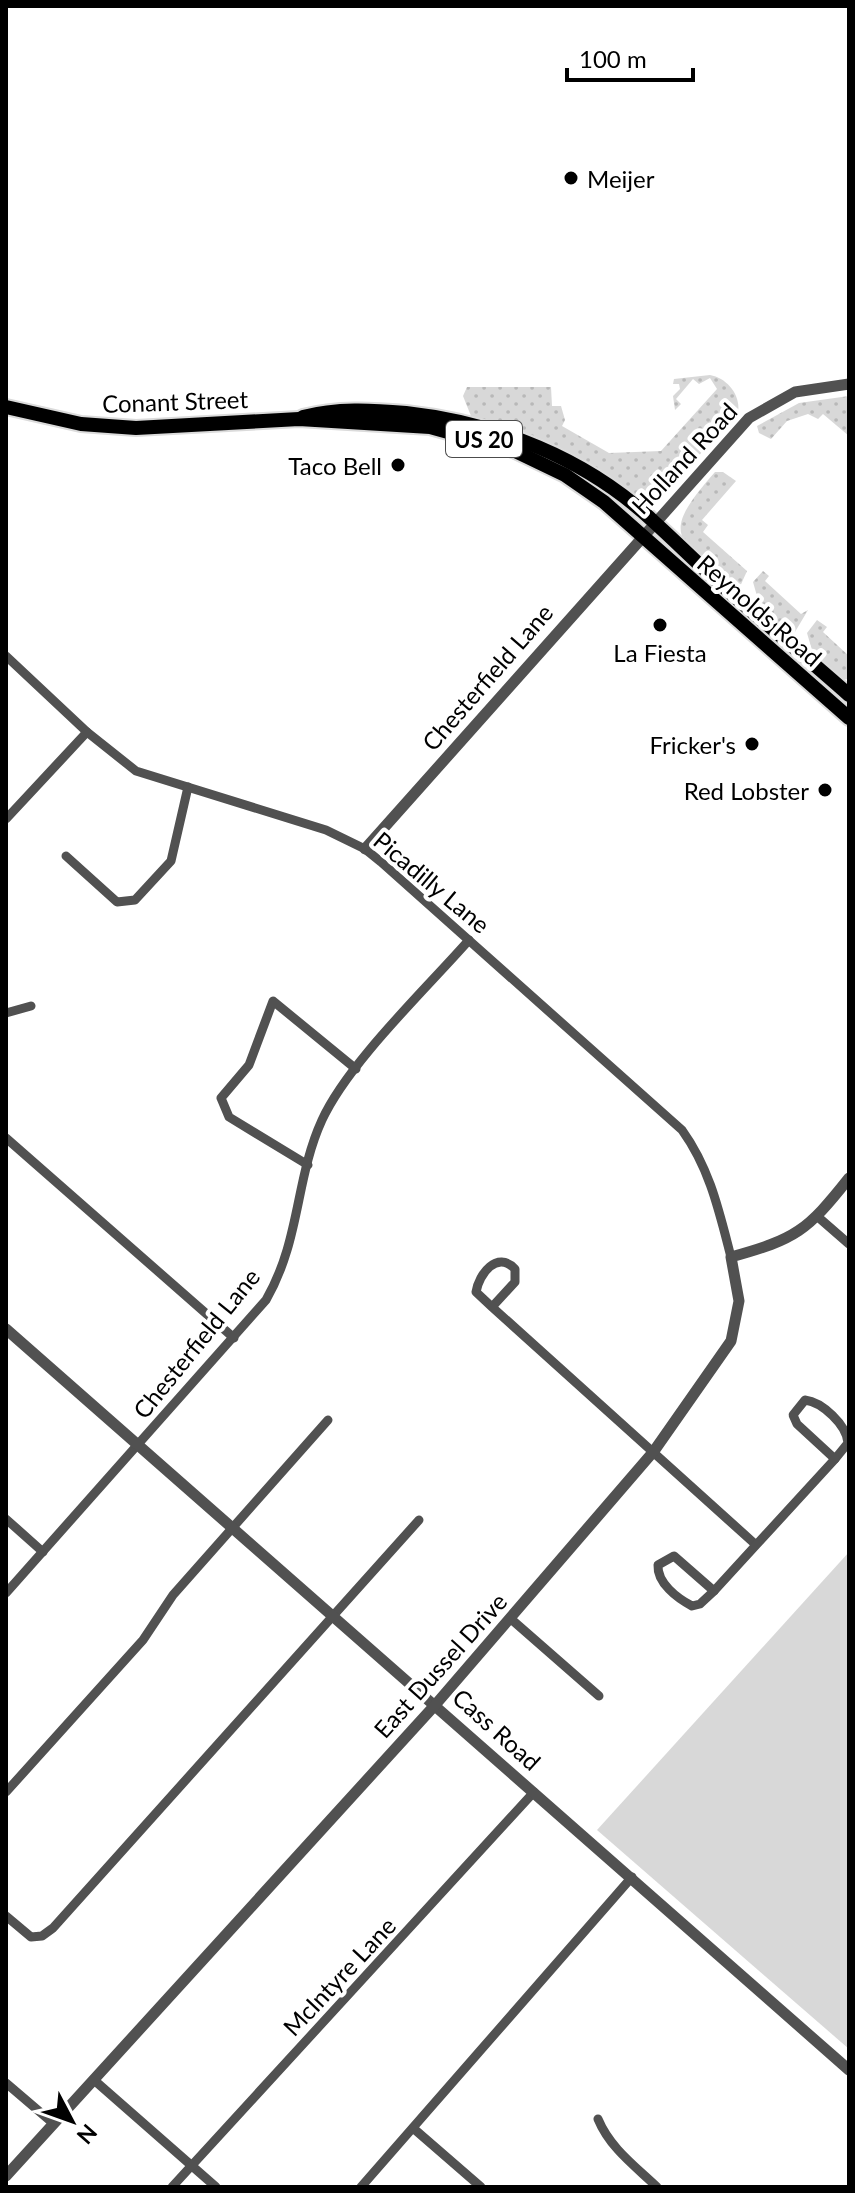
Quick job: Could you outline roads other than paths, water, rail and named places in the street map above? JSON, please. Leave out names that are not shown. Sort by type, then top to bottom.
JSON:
[{"type":"main road","name":"Conant Street","points":[[6,407],[70,423],[136,428],[299,419],[430,427],[497,444],[584,487],[642,535]]},
{"type":"main road","name":"Conant Street","points":[[299,419],[324,411],[422,414],[481,426],[547,451],[596,478],[654,521]]},
{"type":"main road","name":"Reynolds Road","points":[[654,521],[672,541],[849,695]]},
{"type":"main road","name":"Reynolds Road","points":[[642,535],[849,718]]},
{"type":"street","name":"Holland Road","points":[[642,535],[732,434],[758,411],[795,392],[849,384]]},
{"type":"street","name":"Chesterfield Lane","points":[[365,849],[642,535]]},
{"type":"street","name":"Picadilly Lane","points":[[6,656],[87,732],[136,771],[286,816],[365,849],[682,1130],[704,1165],[715,1192],[731,1257]]},
{"type":"street","points":[[6,819],[87,732]]},
{"type":"street","points":[[66,856],[117,902],[135,900],[171,861],[188,787]]},
{"type":"street","name":"Chesterfield Lane","points":[[6,1593],[266,1300],[287,1259],[308,1165],[323,1117],[356,1069],[469,940]]},
{"type":"street","points":[[308,1165],[268,1143],[223,1110],[221,1098],[249,1065],[273,1001],[356,1069]]},
{"type":"street","points":[[6,1013],[31,1006]]},
{"type":"street","points":[[6,1138],[234,1338]]},
{"type":"street","points":[[731,1257],[786,1241],[818,1217],[849,1178]]},
{"type":"street","points":[[818,1217],[849,1244]]},
{"type":"street","name":"East Dussel Drive","points":[[6,2176],[436,1704],[654,1451],[731,1341],[739,1301],[731,1257]]},
{"type":"street","points":[[492,1307],[515,1282],[515,1269],[510,1263],[498,1261],[489,1266],[477,1282],[476,1292],[492,1307],[654,1451],[755,1544]]},
{"type":"street","name":"Cass Road","points":[[6,1329],[849,2070]]},
{"type":"street","points":[[714,1591],[674,1556],[658,1565],[661,1581],[692,1606],[700,1604],[714,1591],[835,1459],[848,1443],[845,1429],[815,1402],[805,1400],[793,1415],[797,1424],[835,1459]]},
{"type":"street","points":[[6,1792],[143,1640],[173,1595],[328,1420]]},
{"type":"street","points":[[6,1519],[43,1552]]},
{"type":"street","points":[[6,1916],[31,1937],[42,1936],[53,1928],[419,1520]]},
{"type":"street","points":[[511,1619],[599,1696]]},
{"type":"street","name":"McIntyre Lane","points":[[172,2187],[534,1792]]},
{"type":"street","points":[[361,2187],[632,1877]]},
{"type":"street","points":[[94,2080],[216,2187]]},
{"type":"street","points":[[6,2083],[54,2124]]},
{"type":"street","points":[[598,2119],[604,2134],[618,2151],[657,2187]]},
{"type":"street","points":[[413,2128],[481,2187]]},
{"type":"place","name":"Meijer","points":[[571,178]]},
{"type":"place","name":"Taco Bell","points":[[398,465]]},
{"type":"place","name":"La Fiesta","points":[[660,625]]},
{"type":"place","name":"Fricker's","points":[[752,744]]},
{"type":"place","name":"Red Lobster","points":[[825,790]]}]
